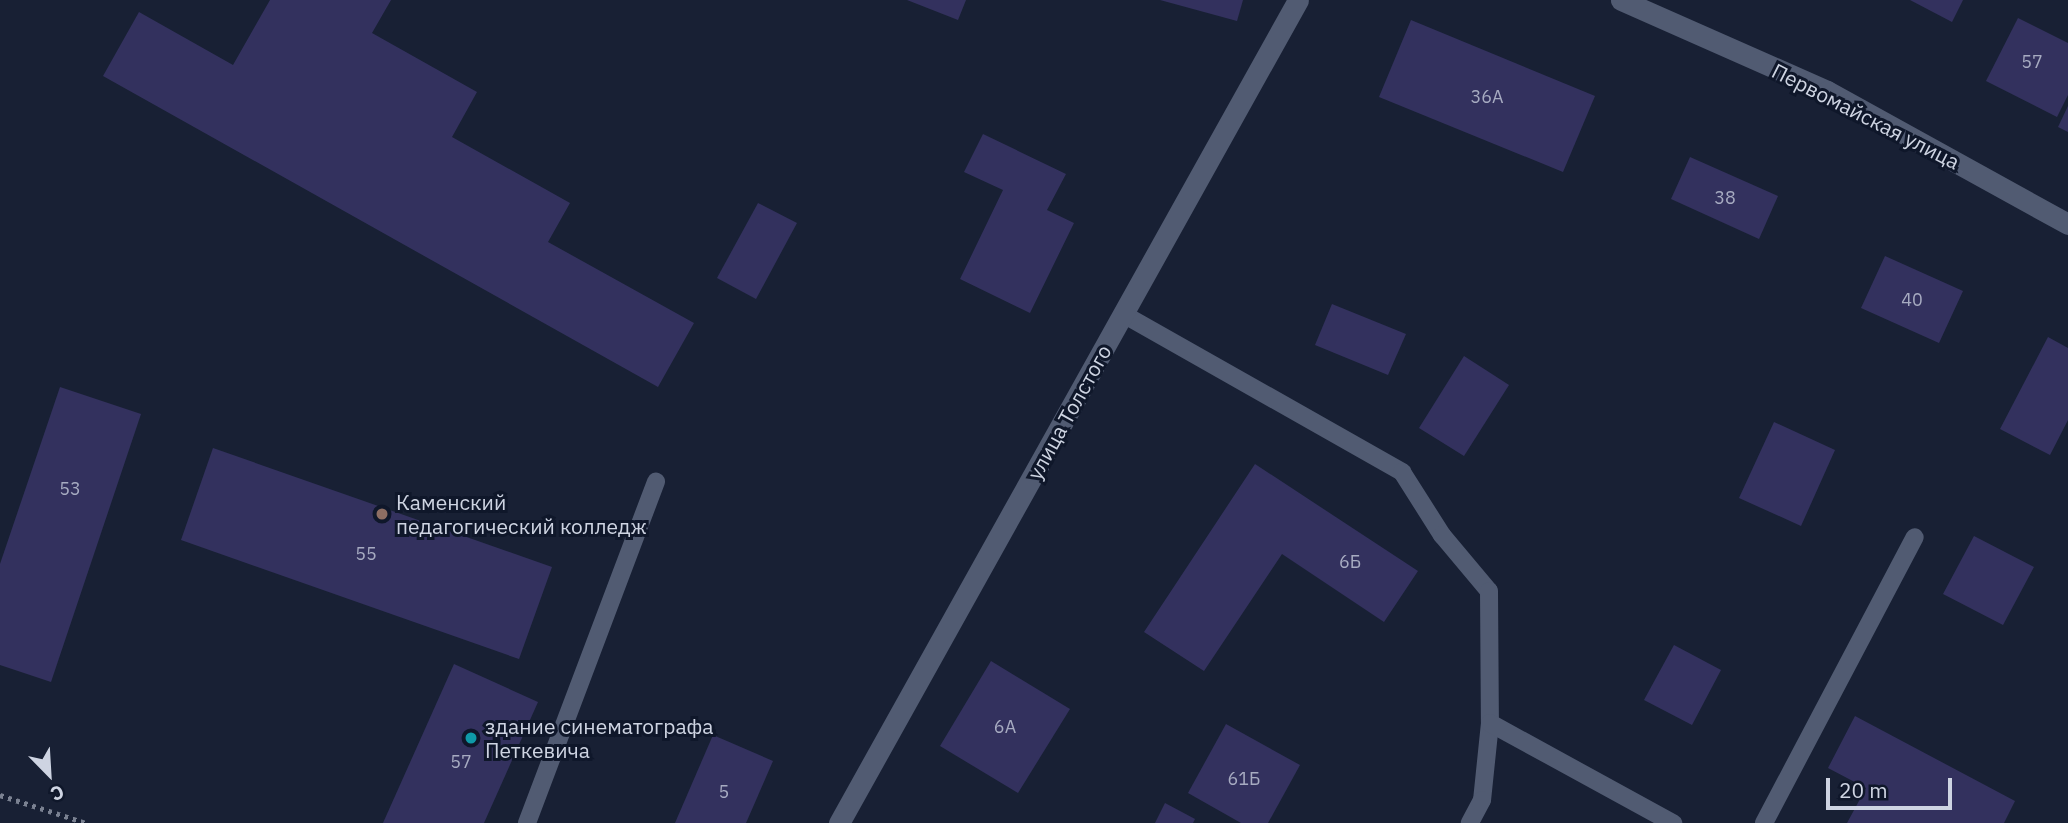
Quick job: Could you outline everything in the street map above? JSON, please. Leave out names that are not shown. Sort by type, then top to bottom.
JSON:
[{"type":"street","name":"улица Толстого","points":[[839,823],[1298,0]]},
{"type":"street","name":"Первомайская улица","points":[[1621,0],[1827,91],[2068,224]]},
{"type":"lane","points":[[1123,314],[1402,472],[1442,535],[1489,591],[1490,723],[1482,800],[1470,823]]},
{"type":"lane","points":[[527,823],[656,482]]},
{"type":"lane","points":[[1764,823],[1915,537]]},
{"type":"lane","points":[[1490,723],[1673,823]]},
{"type":"path","points":[[0,795],[86,823]]},
{"type":"building","points":[[270,0],[391,0],[372,33],[477,92],[452,137],[570,203],[548,242],[694,323],[658,387],[103,76],[139,12],[233,65]]},
{"type":"building","points":[[907,0],[966,0],[958,20]]},
{"type":"building","points":[[1160,0],[1243,0],[1237,21]]},
{"type":"building","points":[[1910,0],[1963,0],[1952,22]]},
{"type":"building","points":[[2018,18],[2068,43],[2068,95],[2057,117],[1986,81]]},
{"type":"building","points":[[1411,20],[1595,96],[1563,172],[1379,97]]},
{"type":"building","points":[[2068,106],[2068,132],[2058,127]]},
{"type":"building","points":[[983,134],[1066,174],[1047,210],[1074,223],[1030,313],[960,279],[1003,190],[964,172]]},
{"type":"building","points":[[1690,157],[1778,196],[1759,239],[1671,199]]},
{"type":"building","points":[[758,203],[797,223],[756,299],[717,278]]},
{"type":"building","points":[[1885,256],[1963,291],[1939,343],[1861,308]]},
{"type":"building","points":[[1332,304],[1406,334],[1388,375],[1315,345]]},
{"type":"building","points":[[2048,337],[2068,348],[2068,420],[2050,455],[2000,429]]},
{"type":"building","points":[[1464,356],[1509,385],[1464,456],[1419,428]]},
{"type":"building","points":[[60,387],[141,414],[51,682],[0,665],[0,564]]},
{"type":"building","points":[[1774,422],[1835,450],[1801,526],[1739,498]]},
{"type":"building","points":[[213,448],[552,567],[519,659],[181,540]]},
{"type":"building","points":[[1255,464],[1418,571],[1384,622],[1282,554],[1204,671],[1144,632]]},
{"type":"building","points":[[1974,536],[2034,567],[2003,625],[1943,594]]},
{"type":"building","points":[[1674,645],[1721,670],[1692,725],[1644,700]]},
{"type":"building","points":[[991,661],[1070,709],[1018,793],[940,746]]},
{"type":"building","points":[[454,664],[538,702],[484,823],[383,823]]},
{"type":"building","points":[[1855,716],[2015,801],[2004,823],[1847,823],[1866,788],[1828,768]]},
{"type":"building","points":[[1226,724],[1300,765],[1268,823],[1241,823],[1188,793]]},
{"type":"building","points":[[713,735],[773,761],[746,823],[675,823]]},
{"type":"building","points":[[1165,803],[1195,819],[1193,823],[1155,823]]},
{"type":"place","name":"Каменский педагогический колледж","points":[[382,514]]},
{"type":"place","name":"здание синематографа Петкевича","points":[[471,738]]}]
